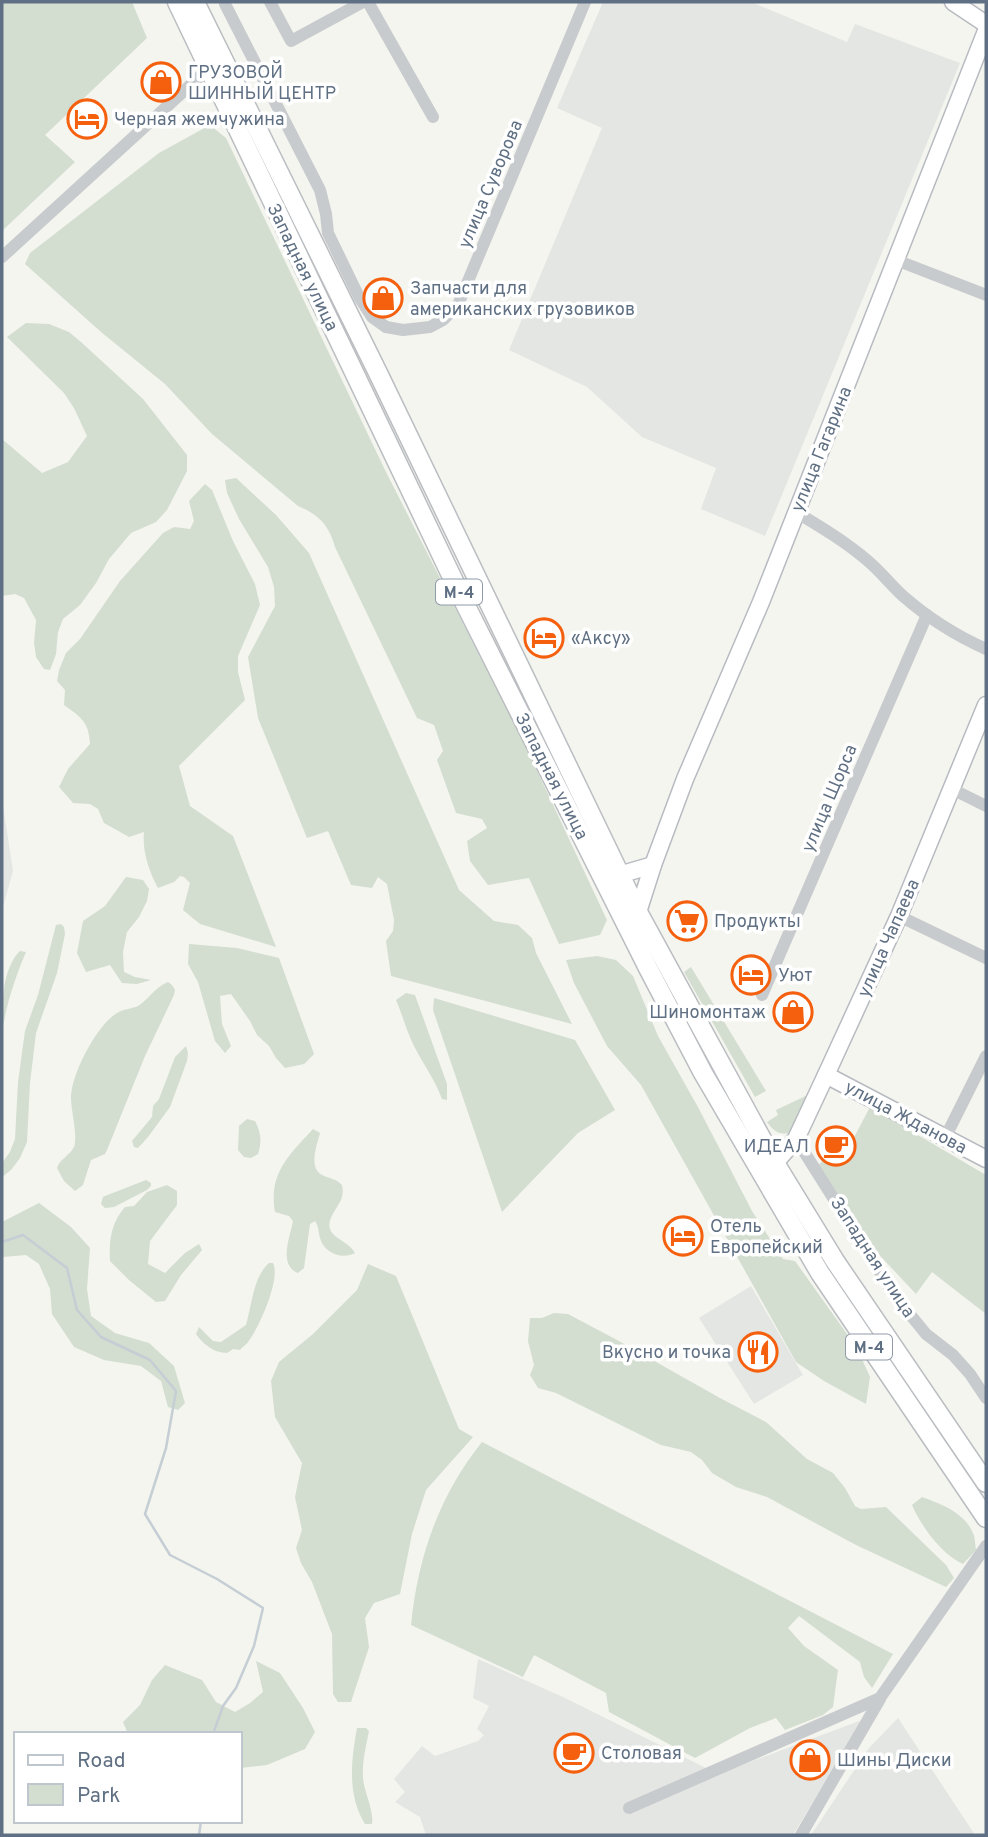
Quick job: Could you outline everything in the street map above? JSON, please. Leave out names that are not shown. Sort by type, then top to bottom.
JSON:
[{"type":"main road","name":"Западная улица","points":[[177,2],[462,598],[703,1073],[820,1273],[986,1518]]},
{"type":"main road","name":"Западная улица","points":[[199,10],[638,912],[775,1163],[850,1282],[986,1483]]},
{"type":"street","points":[[270,2],[291,41],[363,2]]},
{"type":"street","points":[[368,2],[433,117]]},
{"type":"street","name":"улица Суворова","points":[[227,3],[320,190],[328,233],[359,297],[372,317],[386,327],[403,330],[430,327],[443,320],[458,304],[585,2]]},
{"type":"street","points":[[953,2],[986,24]]},
{"type":"street","points":[[968,2],[986,14]]},
{"type":"street","points":[[199,10],[227,3]]},
{"type":"street","name":"улица Гагарина","points":[[638,912],[685,779],[761,602],[986,31]]},
{"type":"street","points":[[2,257],[208,69]]},
{"type":"street","points":[[896,260],[986,295]]},
{"type":"street","points":[[796,512],[831,533],[868,561],[927,615],[986,649]]},
{"type":"street","name":"улица Щорса","points":[[762,995],[927,615]]},
{"type":"street","name":"улица Чапаева","points":[[775,1163],[796,1139],[899,916],[986,705]]},
{"type":"street","points":[[952,789],[986,806]]},
{"type":"street","points":[[619,875],[653,864]]},
{"type":"street","points":[[899,916],[986,958]]},
{"type":"street","points":[[945,1138],[986,1056]]},
{"type":"street","name":"улица Жданова","points":[[826,1074],[986,1159]]},
{"type":"street","name":"Западная улица","points":[[796,1139],[895,1296],[926,1334],[953,1355],[970,1374],[986,1398]]},
{"type":"street","points":[[801,1835],[880,1698],[986,1546]]},
{"type":"street","points":[[629,1808],[880,1698]]},
{"type":"shaded area","points":[[603,2],[751,2],[847,42],[855,24],[960,63],[765,536],[701,509],[716,468],[642,437],[587,387],[509,350],[602,128],[557,108]]},
{"type":"shaded area","points":[[2,799],[13,871],[2,910]]},
{"type":"shaded area","points":[[751,1286],[803,1375],[754,1404],[699,1318]]},
{"type":"shaded area","points":[[478,1659],[563,1697],[718,1774],[859,1721],[861,1723],[793,1835],[426,1835],[420,1817],[395,1802],[405,1792],[394,1779],[422,1746],[435,1756],[478,1741],[484,1735],[477,1729],[489,1706],[473,1698]]},
{"type":"shaded area","points":[[898,1718],[975,1835],[811,1835],[869,1748]]},
{"type":"green space","points":[[2,2],[132,2],[147,38],[45,135],[75,162],[3,230],[2,229]]},
{"type":"green space","points":[[210,125],[226,138],[386,472],[525,745],[607,920],[600,935],[559,944],[529,878],[488,885],[470,861],[467,841],[487,828],[482,819],[456,813],[437,760],[443,751],[434,725],[417,718],[330,533],[322,522],[298,506],[212,434],[165,384],[101,332],[25,264],[30,253],[159,153]]},
{"type":"green space","points":[[26,323],[49,324],[69,332],[143,399],[187,455],[187,471],[167,510],[156,522],[131,533],[109,559],[80,605],[63,619],[50,670],[44,669],[36,657],[36,620],[24,598],[15,594],[2,596],[2,439],[42,473],[68,462],[87,436],[64,393],[7,337]]},
{"type":"green space","points":[[236,478],[276,515],[309,553],[459,890],[494,921],[518,925],[532,938],[536,953],[572,1024],[391,976],[386,941],[393,931],[394,920],[387,884],[378,877],[372,888],[351,885],[328,831],[307,838],[258,718],[248,657],[275,606],[274,587],[268,567],[239,519],[227,493],[225,480]]},
{"type":"green space","points":[[205,484],[212,490],[233,541],[255,584],[260,605],[238,656],[238,672],[245,700],[179,766],[190,806],[233,836],[276,947],[200,924],[183,910],[190,883],[184,877],[180,876],[174,882],[158,888],[147,861],[144,832],[129,837],[104,823],[98,809],[90,804],[73,803],[59,787],[68,769],[90,744],[86,725],[64,705],[65,690],[57,681],[66,653],[80,639],[120,581],[163,533],[174,527],[190,529],[194,521],[189,501]]},
{"type":"green space","points":[[126,877],[143,880],[149,889],[147,901],[139,917],[127,932],[123,952],[124,972],[151,980],[137,984],[122,983],[110,965],[86,972],[77,953],[83,921],[105,906]]},
{"type":"green space","points":[[61,924],[65,934],[57,973],[36,1033],[27,1142],[20,1158],[2,1177],[2,1163],[15,1139],[18,1082],[25,1031],[38,995],[56,925]]},
{"type":"green space","points":[[189,944],[237,948],[279,958],[314,1054],[304,1064],[285,1068],[257,1035],[231,994],[220,996],[222,1024],[231,1046],[225,1053],[215,1041],[198,982],[188,964]]},
{"type":"green space","points":[[20,951],[26,952],[11,992],[2,1033],[6,979],[9,968]]},
{"type":"green space","points":[[597,956],[616,960],[633,976],[658,1036],[752,1211],[783,1259],[795,1261],[857,1348],[870,1377],[866,1404],[796,1362],[641,1085],[607,1046],[574,983],[566,960]]},
{"type":"green space","points":[[691,967],[766,1091],[755,1097],[684,972]]},
{"type":"green space","points":[[168,982],[175,990],[174,995],[145,1056],[107,1150],[105,1154],[91,1160],[83,1185],[75,1191],[64,1181],[57,1168],[74,1147],[71,1098],[80,1064],[109,1019],[119,1012],[138,1006]]},
{"type":"green space","points":[[406,993],[415,995],[447,1084],[447,1100],[442,1099],[407,1030],[396,1000]]},
{"type":"green space","points":[[434,998],[575,1040],[615,1110],[578,1133],[502,1212],[433,1010]]},
{"type":"green space","points":[[186,1046],[187,1061],[170,1107],[148,1137],[138,1148],[134,1147],[132,1141],[152,1117],[153,1106],[159,1099],[175,1057]]},
{"type":"green space","points":[[812,1093],[798,1123],[789,1133],[776,1132],[767,1122],[778,1115],[776,1110]]},
{"type":"green space","points":[[870,1107],[986,1175],[986,1314],[932,1272],[916,1294],[871,1246],[818,1166],[823,1160],[839,1166]]},
{"type":"green space","points":[[247,1119],[255,1121],[260,1137],[258,1154],[251,1158],[244,1157],[238,1150],[239,1126]]},
{"type":"green space","points":[[313,1129],[320,1133],[315,1167],[322,1175],[342,1185],[342,1197],[330,1220],[330,1229],[355,1253],[339,1255],[325,1248],[315,1221],[310,1224],[304,1268],[298,1273],[288,1264],[287,1257],[293,1221],[289,1216],[275,1212],[275,1187],[282,1166]]},
{"type":"green space","points":[[146,1180],[151,1183],[147,1190],[114,1207],[105,1208],[101,1204],[103,1197]]},
{"type":"green space","points":[[167,1185],[177,1191],[177,1205],[150,1241],[148,1264],[165,1273],[185,1253],[199,1244],[202,1250],[181,1275],[165,1301],[156,1302],[110,1261],[111,1239],[117,1219],[125,1207],[134,1206],[147,1192]]},
{"type":"green space","points":[[39,1203],[71,1227],[90,1248],[87,1289],[91,1316],[115,1333],[149,1343],[174,1366],[185,1403],[178,1410],[168,1407],[161,1381],[141,1366],[104,1360],[74,1347],[52,1314],[50,1289],[39,1264],[26,1255],[2,1257],[2,1222]]},
{"type":"green space","points":[[269,1263],[273,1263],[275,1270],[272,1291],[248,1343],[240,1350],[233,1349],[227,1353],[209,1347],[196,1334],[199,1327],[213,1341],[221,1342],[246,1325],[256,1283]]},
{"type":"green space","points":[[368,1264],[396,1276],[459,1429],[473,1437],[426,1490],[412,1534],[400,1594],[374,1603],[365,1618],[369,1647],[351,1702],[338,1702],[333,1694],[332,1634],[296,1548],[302,1530],[295,1497],[302,1463],[275,1417],[271,1381],[279,1362],[313,1334],[357,1290]]},
{"type":"green space","points":[[554,1313],[568,1314],[766,1422],[807,1459],[833,1473],[855,1506],[861,1509],[886,1507],[946,1565],[954,1578],[946,1587],[856,1545],[767,1497],[736,1487],[712,1473],[702,1460],[691,1452],[661,1445],[556,1393],[538,1388],[530,1375],[534,1365],[528,1341],[530,1318],[542,1318]]},
{"type":"green space","points":[[482,1442],[893,1654],[872,1688],[864,1677],[860,1662],[799,1616],[788,1628],[804,1646],[838,1670],[833,1707],[823,1715],[785,1730],[776,1718],[750,1728],[695,1758],[609,1712],[606,1693],[534,1655],[523,1677],[411,1625],[419,1575],[433,1528],[442,1505]]},
{"type":"green space","points":[[922,1497],[951,1510],[969,1526],[974,1535],[976,1550],[963,1564],[940,1547],[921,1522],[912,1505]]},
{"type":"green space","points":[[256,1661],[280,1673],[315,1732],[305,1749],[267,1765],[242,1768],[242,1732],[127,1732],[123,1722],[140,1705],[152,1680],[165,1665],[202,1680],[216,1702],[235,1712],[263,1692]]},
{"type":"green space","points":[[357,1728],[366,1728],[369,1731],[363,1778],[372,1813],[372,1824],[365,1824],[359,1813],[353,1789],[352,1765]]},
{"type":"waterway","points":[[2,1242],[23,1235],[67,1268],[77,1310],[101,1337],[150,1360],[176,1391],[166,1448],[145,1514],[170,1555],[217,1579],[263,1608],[254,1646],[236,1688],[223,1706],[214,1732]]},
{"type":"waterway","points":[[199,1835],[201,1823]]},
{"type":"place","name":"ГРУЗОВОЙ ШИННЫЙ ЦЕНТР","points":[[161,82]]},
{"type":"place","name":"Черная жемчужина","points":[[87,119]]},
{"type":"place","name":"Запчасти для американских грузовиков","points":[[383,298]]},
{"type":"place","name":"«Аксу»","points":[[544,638]]},
{"type":"place","name":"Продукты","points":[[687,921]]},
{"type":"place","name":"Уют","points":[[751,975]]},
{"type":"place","name":"Шиномонтаж","points":[[793,1012]]},
{"type":"place","name":"ИДЕАЛ","points":[[836,1146]]},
{"type":"place","name":"Отель Европейский","points":[[683,1236]]},
{"type":"place","name":"Вкусно и точка","points":[[758,1352]]},
{"type":"place","name":"Столовая","points":[[574,1753]]},
{"type":"place","name":"Шины Диски","points":[[810,1760]]}]
